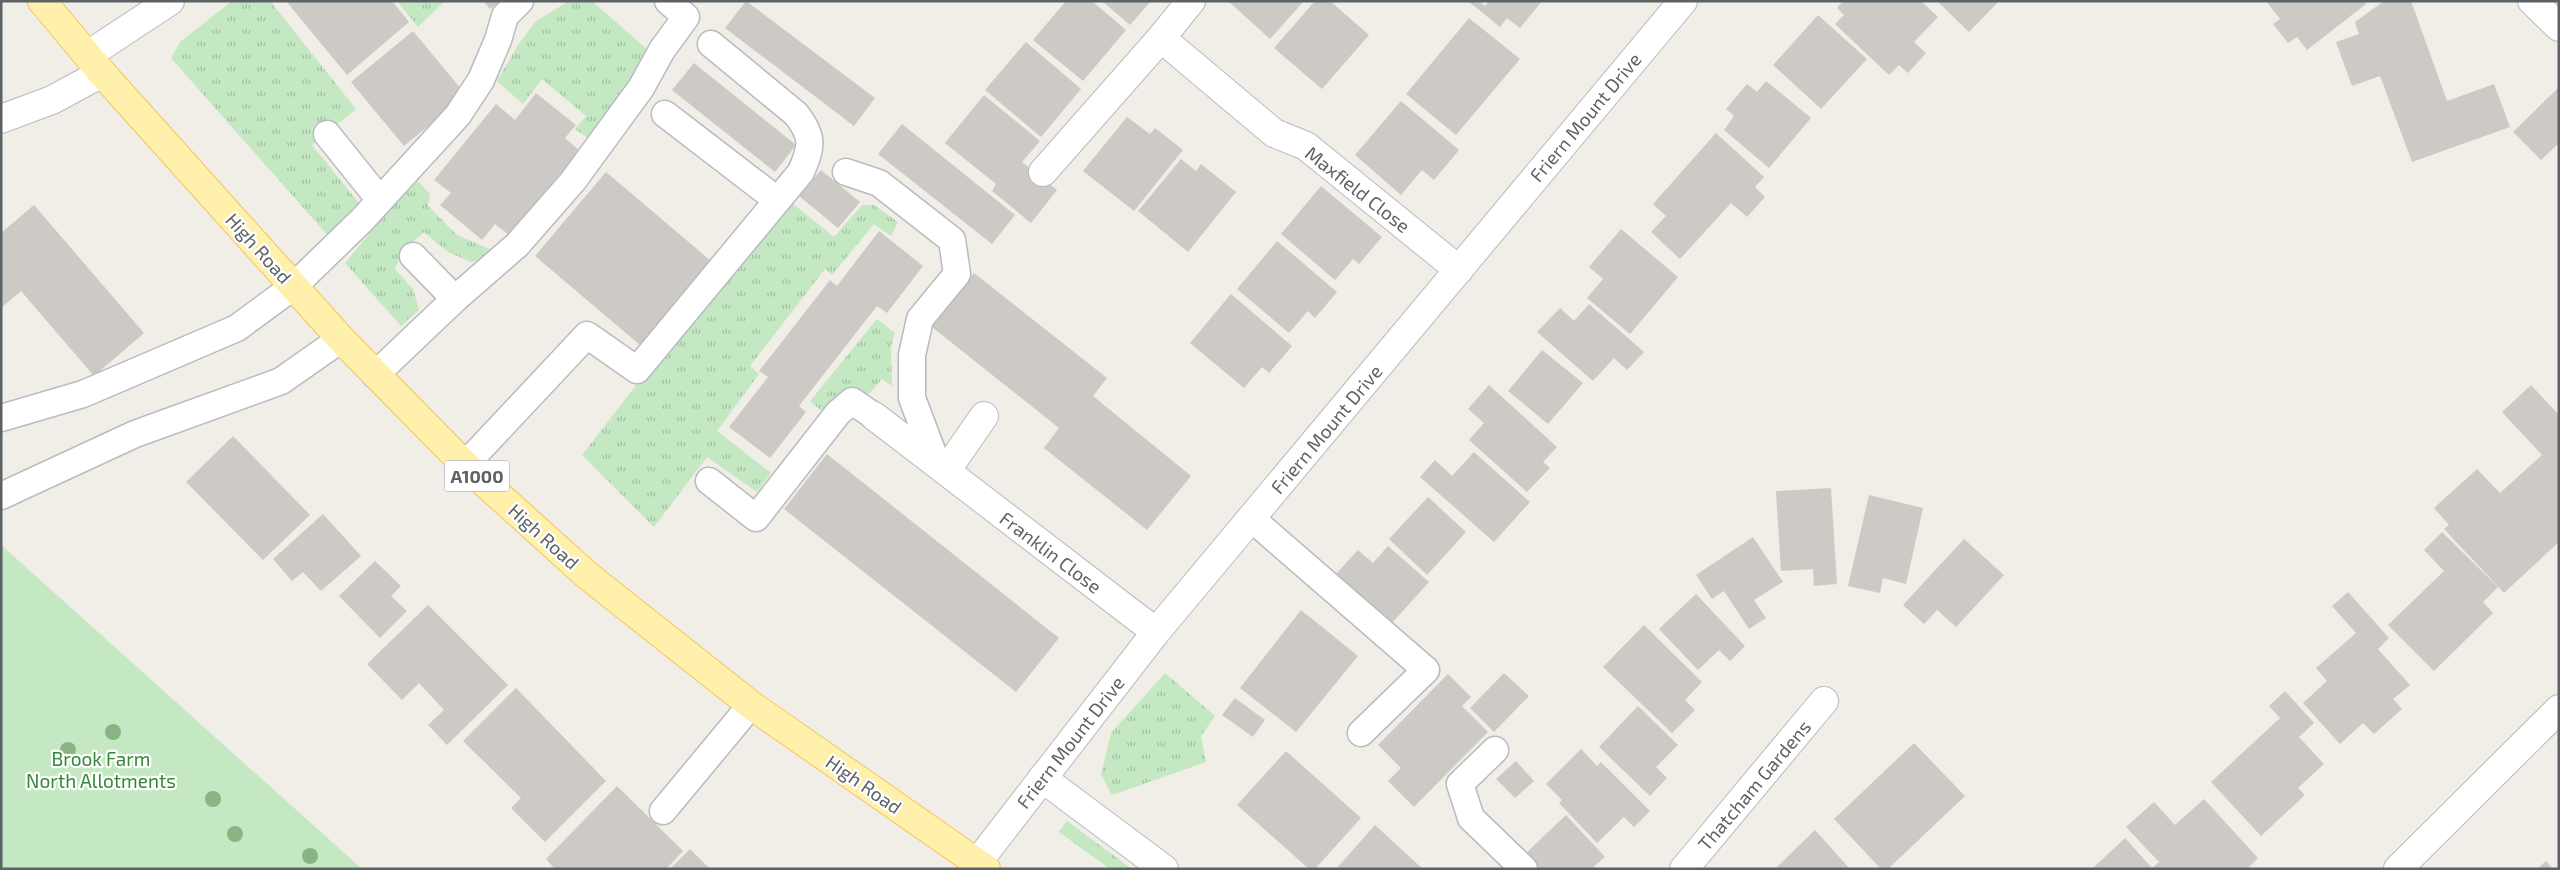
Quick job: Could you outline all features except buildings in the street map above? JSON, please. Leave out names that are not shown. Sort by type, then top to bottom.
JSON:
[{"type":"main road","name":"High Road","points":[[42,1],[95,64],[341,339],[464,465],[588,576],[751,705],[981,866]]},
{"type":"street","points":[[1,119],[52,100],[170,1]]},
{"type":"street","points":[[1043,172],[1162,38],[1191,1]]},
{"type":"street","name":"Friern Mount Drive","points":[[981,866],[1042,778],[1156,632],[1683,1]]},
{"type":"street","points":[[2532,1],[2559,27]]},
{"type":"street","name":"Maxfield Close","points":[[1162,38],[1274,133],[1306,146],[1458,270]]},
{"type":"street","name":"Franklin Close","points":[[874,416],[1156,632]]},
{"type":"street","points":[[942,468],[984,416]]},
{"type":"street","name":"Thatcham Gardens","points":[[1684,869],[1824,701]]},
{"type":"street","points":[[2398,869],[2559,709]]},
{"type":"street","points":[[1042,778],[1164,869]]},
{"type":"lane","points":[[1,418],[83,394],[237,328],[294,286],[380,200],[458,115],[480,80],[505,16],[520,1]]},
{"type":"lane","points":[[375,375],[455,299],[517,246],[573,181],[641,88],[662,50],[686,17],[668,1]]},
{"type":"lane","points":[[464,465],[587,335],[637,370],[801,172],[811,148],[807,128],[796,114],[711,44]]},
{"type":"lane","points":[[665,114],[777,200]]},
{"type":"lane","points":[[327,134],[380,200]]},
{"type":"lane","points":[[846,172],[879,183],[952,240],[957,274],[920,319],[912,355],[912,398],[942,468]]},
{"type":"lane","points":[[413,256],[455,299]]},
{"type":"lane","points":[[1,496],[135,434],[281,381],[341,339]]},
{"type":"lane","points":[[709,481],[756,518],[838,413],[852,401],[874,416]]},
{"type":"lane","points":[[1252,519],[1426,670],[1361,733]]},
{"type":"lane","points":[[663,811],[751,705]]},
{"type":"lane","points":[[1495,750],[1460,784],[1471,818],[1524,869]]},
{"type":"green space","points":[[232,1],[270,1],[356,109],[312,145],[358,202],[355,221],[331,239],[171,58],[180,42]]},
{"type":"green space","points":[[397,1],[445,1],[418,27]]},
{"type":"green space","points":[[569,1],[592,1],[650,52],[593,142],[575,129],[586,116],[542,79],[523,104],[497,81],[518,45],[535,22]]},
{"type":"green space","points":[[418,181],[430,194],[428,206],[457,235],[492,250],[487,258],[471,262],[448,252],[424,232],[403,250],[395,269],[413,289],[419,310],[401,326],[345,263],[388,211]]},
{"type":"green space","points":[[787,199],[834,237],[862,205],[874,205],[898,222],[891,236],[874,224],[832,275],[825,269],[750,366],[759,374],[717,431],[771,473],[757,492],[707,457],[654,527],[582,455],[712,287]]},
{"type":"green space","points":[[877,319],[895,333],[891,346],[892,386],[882,379],[866,397],[853,389],[840,393],[824,413],[810,401]]},
{"type":"green space","name":"Brook Farm North Allotments","points":[[1,545],[362,869],[1,869]]},
{"type":"green space","points":[[1165,673],[1215,716],[1201,736],[1206,762],[1112,795],[1101,774],[1111,733]]},
{"type":"green space","points":[[1067,821],[1132,869],[1110,869],[1059,832]]}]
